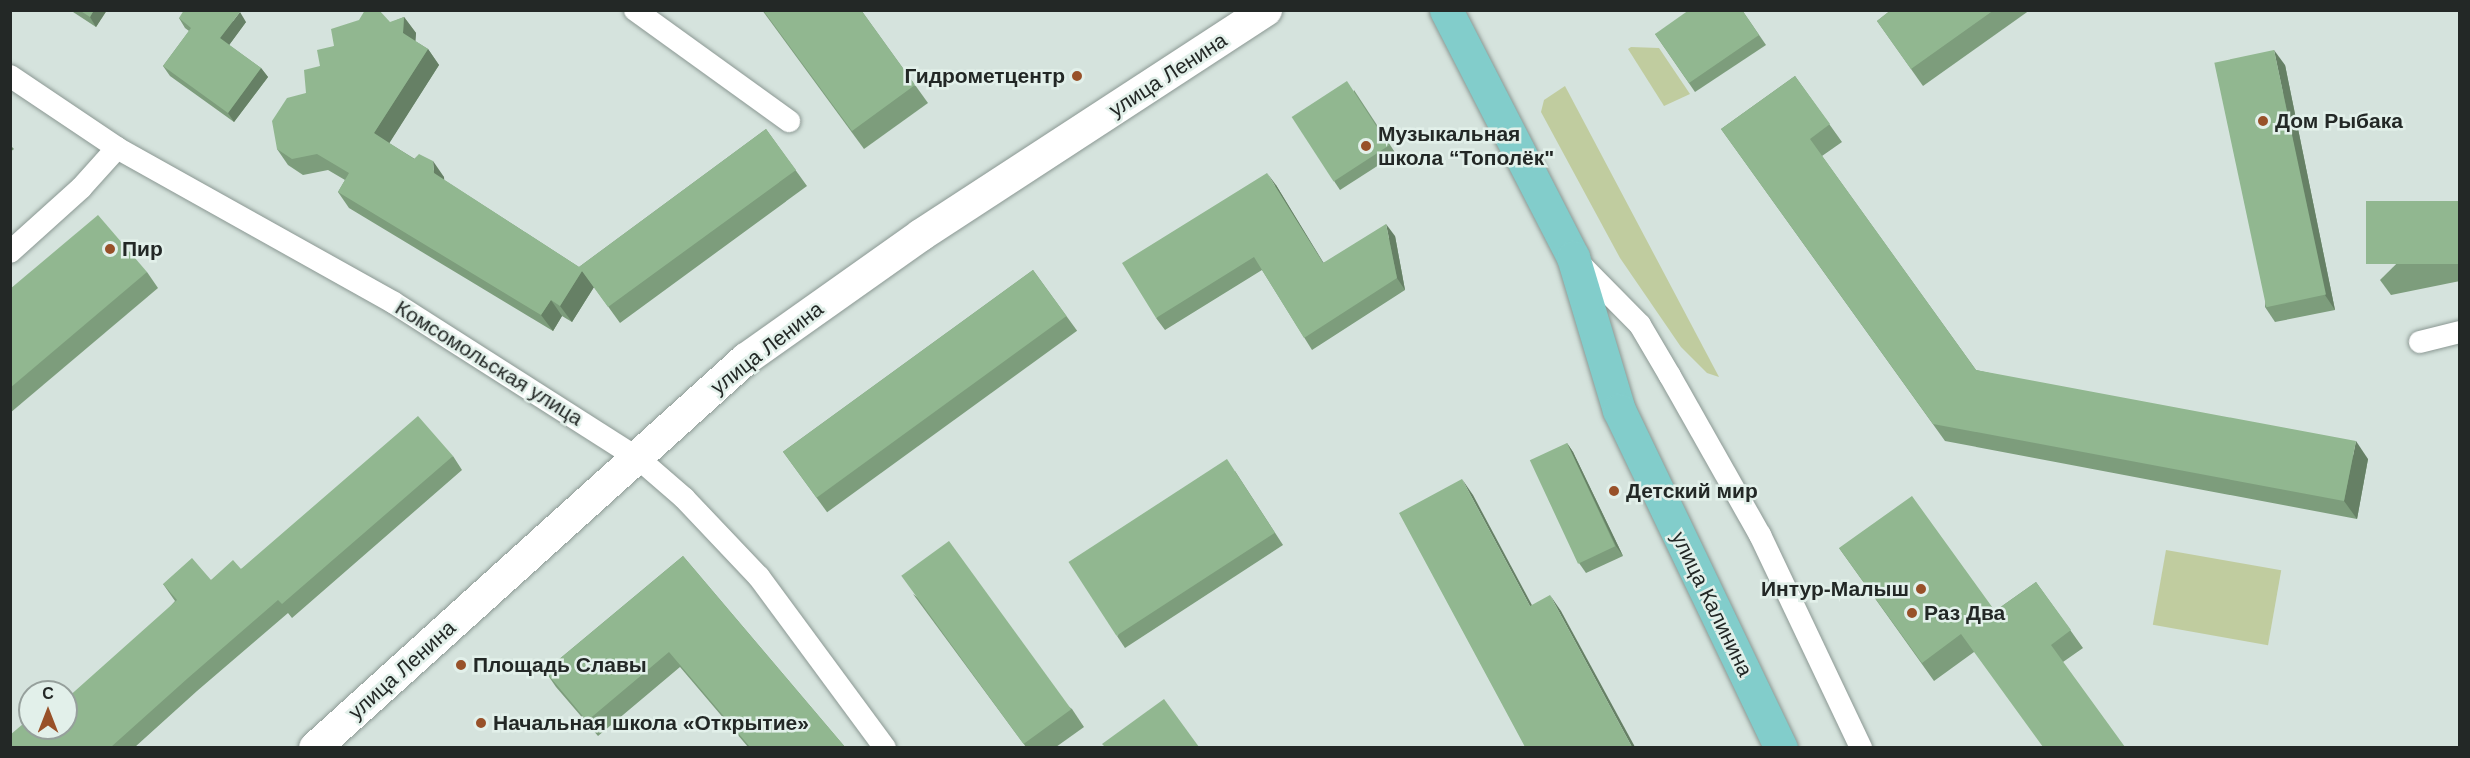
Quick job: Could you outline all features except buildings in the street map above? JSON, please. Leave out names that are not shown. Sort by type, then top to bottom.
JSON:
[{"type":"main road","name":"улица Ленина","points":[[315,747],[639,459],[746,359],[921,235],[1266,10]]},
{"type":"main road","name":"улица Калинина","points":[[1446,10],[1573,256],[1619,410],[1781,747]]},
{"type":"street","points":[[635,10],[789,121]]},
{"type":"street","name":"Комсомольская улица","points":[[10,76],[117,148],[394,303],[639,459],[684,498],[759,576],[885,747]]},
{"type":"street","points":[[10,252],[81,188],[117,148]]},
{"type":"street","name":"улица Калинина","points":[[1573,256],[1640,325],[1670,375],[1760,535],[1861,747]]},
{"type":"street","points":[[2420,342],[2460,332]]},
{"type":"green space","points":[[1631,47],[1659,48],[1690,94],[1664,106],[1628,49]]},
{"type":"green space","points":[[1565,86],[1719,377],[1707,373],[1681,347],[1620,258],[1541,112],[1544,100]]},
{"type":"green space","points":[[2166,550],[2281,570],[2268,645],[2153,625]]},
{"type":"place","name":"Гидрометцентр","points":[[1077,76]]},
{"type":"place","name":"Дом Рыбака","points":[[2263,121]]},
{"type":"place","name":"Музыкальная школа “Тополёк\"","points":[[1366,146]]},
{"type":"place","name":"Пир","points":[[110,249]]},
{"type":"place","name":"Детский мир","points":[[1614,491]]},
{"type":"place","name":"Интур-Малыш","points":[[1921,589]]},
{"type":"place","name":"Раз Два","points":[[1912,613]]},
{"type":"place","name":"Площадь Славы","points":[[461,665]]},
{"type":"place","name":"Начальная школа «Открытие»","points":[[481,723]]}]
